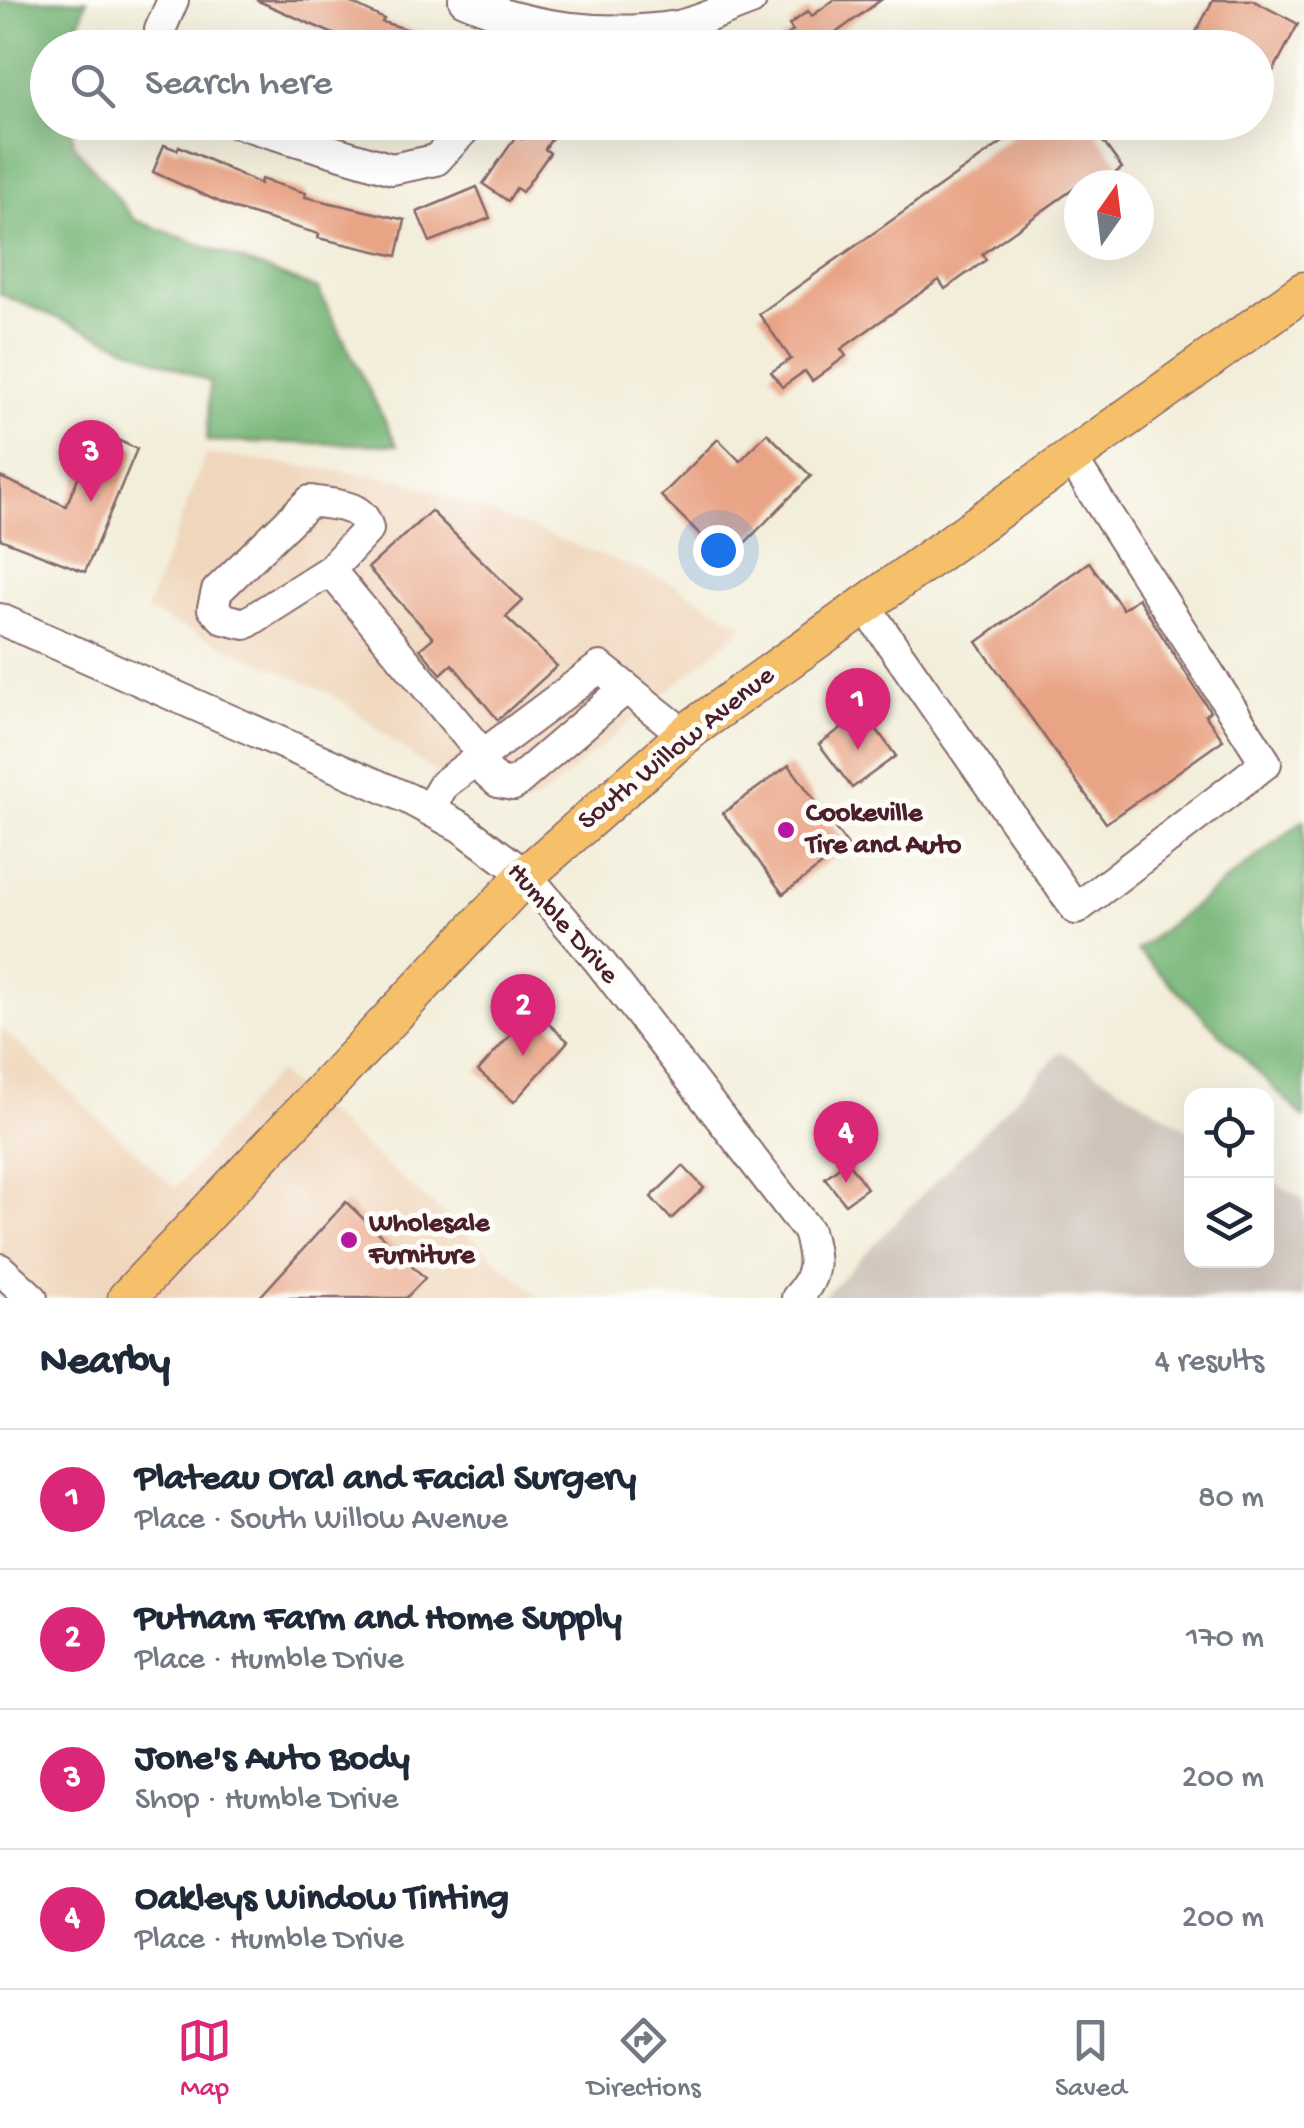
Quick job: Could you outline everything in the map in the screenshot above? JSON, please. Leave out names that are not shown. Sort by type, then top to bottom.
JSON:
[{"type":"main road","name":"South Willow Avenue","points":[[127,1298],[526,874],[685,735],[1304,290]]},
{"type":"street","points":[[160,30],[173,0]]},
{"type":"street","points":[[464,0],[499,30]]},
{"type":"street","points":[[598,30],[679,26],[751,0]]},
{"type":"street","points":[[294,140],[392,170],[436,160],[454,140]]},
{"type":"street","points":[[864,606],[1076,909],[1266,763],[1070,456]]},
{"type":"street","points":[[310,502],[355,510],[366,518],[368,529],[330,570],[245,624],[224,619],[213,608],[217,591],[310,502]]},
{"type":"street","points":[[330,570],[498,782],[513,785],[626,688]]},
{"type":"street","name":"Humble Drive","points":[[0,620],[428,810],[526,874],[808,1231],[816,1263],[808,1286],[796,1298]]},
{"type":"street","points":[[428,810],[444,784],[600,667],[685,735]]},
{"type":"street","points":[[0,1269],[32,1298]]},
{"type":"shaded area","points":[[206,454],[402,479],[671,582],[745,626],[536,802],[510,807],[435,773],[334,695],[146,611]]},
{"type":"shaded area","points":[[0,1027],[175,1188],[277,1072],[542,1298],[0,1298]]},
{"type":"shaded area","points":[[1061,1051],[1184,1127],[1184,1268],[1274,1268],[1274,1181],[1304,1200],[1304,1298],[822,1298]]},
{"type":"green space","points":[[0,0],[87,0],[77,30],[30,30],[30,140],[73,140],[135,220],[318,289],[397,445],[207,441],[210,382],[0,294]]},
{"type":"green space","points":[[1304,820],[1304,1118],[1137,950]]},
{"type":"building","points":[[256,0],[345,0],[384,19],[382,22],[410,30],[324,30]]},
{"type":"building","points":[[834,0],[881,0],[840,30],[792,30],[789,25],[808,11],[812,16]]},
{"type":"building","points":[[1213,0],[1252,0],[1298,24],[1274,70],[1274,30],[1197,30]]},
{"type":"building","points":[[514,140],[551,140],[545,149],[550,153],[522,192],[516,188],[508,201],[483,184]]},
{"type":"building","points":[[1006,140],[1102,140],[1122,168],[1064,170],[1064,196],[982,254],[986,260],[945,289],[939,280],[841,349],[846,356],[812,381],[805,371],[782,387],[771,372],[791,359],[759,314]]},
{"type":"building","points":[[164,145],[177,150],[179,146],[260,184],[261,179],[306,193],[305,197],[405,220],[397,256],[318,238],[319,234],[235,209],[153,172]]},
{"type":"building","points":[[477,187],[490,218],[430,242],[417,212]]},
{"type":"building","points":[[98,431],[137,449],[85,572],[0,539],[0,477],[66,506]]},
{"type":"building","points":[[767,433],[811,476],[727,561],[661,496],[718,439],[740,461]]},
{"type":"building","points":[[431,511],[523,601],[506,617],[557,666],[498,720],[452,664],[441,674],[420,649],[433,638],[368,568]]},
{"type":"building","points":[[1089,562],[1123,609],[1138,598],[1210,711],[1205,715],[1223,740],[1106,823],[977,642]]},
{"type":"building","points":[[864,712],[896,756],[852,788],[819,744]]},
{"type":"building","name":"Cookeville Tire and Auto","points":[[789,765],[848,846],[783,894],[723,813]]},
{"type":"building","points":[[533,1010],[568,1041],[514,1102],[478,1071]]},
{"type":"building","points":[[847,1161],[867,1188],[845,1204],[825,1178]]},
{"type":"building","points":[[683,1166],[704,1188],[671,1219],[651,1197]]},
{"type":"building","name":"Wholesale Furniture","points":[[346,1202],[425,1278],[406,1298],[259,1298]]},
{"type":"place","name":"Jone's Auto Body","points":[[91,502]]},
{"type":"place","name":"Plateau Oral and Facial Surgery","points":[[858,750]]},
{"type":"place","name":"Cookeville Tire and Auto","points":[[786,830]]},
{"type":"place","name":"Putnam Farm and Home Supply","points":[[523,1056]]},
{"type":"place","name":"Oakleys Window Tinting","points":[[846,1183]]},
{"type":"place","name":"Wholesale Furniture","points":[[349,1240]]}]
